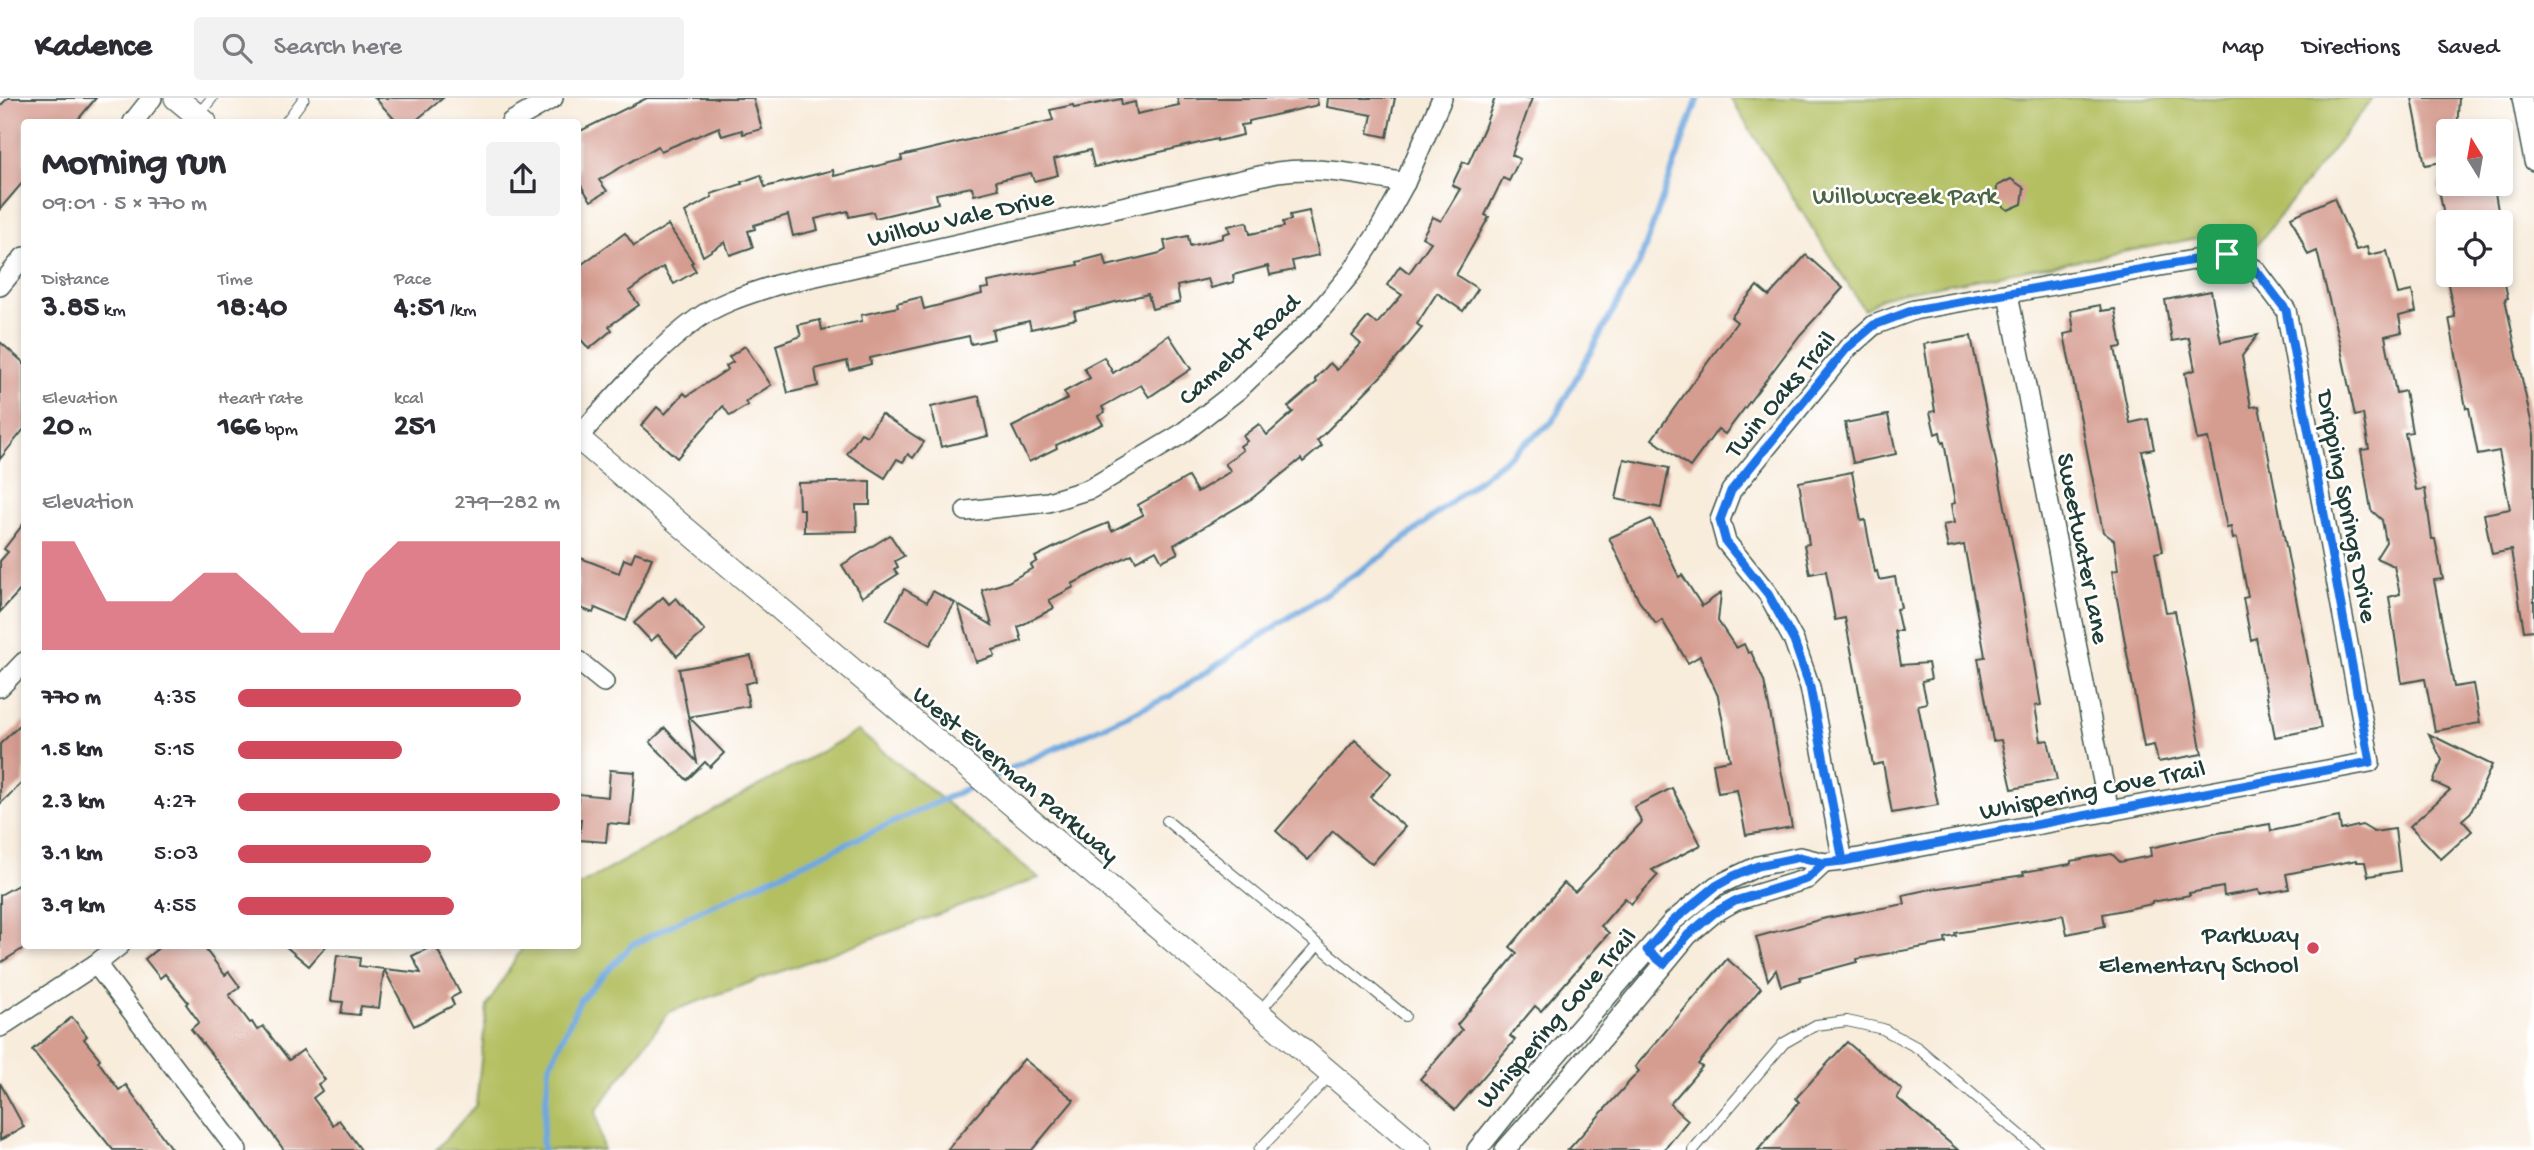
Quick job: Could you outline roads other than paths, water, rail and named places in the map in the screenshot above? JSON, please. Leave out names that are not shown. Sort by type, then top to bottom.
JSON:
[{"type":"street","points":[[135,119],[152,98]]},
{"type":"street","points":[[176,98],[201,119]]},
{"type":"street","points":[[516,119],[553,98]]},
{"type":"street","name":"Camelot Road","points":[[966,511],[1048,502],[1090,489],[1180,435],[1238,389],[1317,314],[1352,272],[1405,183],[1441,98]]},
{"type":"street","points":[[2522,98],[2534,160]]},
{"type":"street","name":"Willow Vale Drive","points":[[581,434],[633,374],[698,318],[730,301],[776,285],[1277,172],[1306,168],[1326,169],[1405,183]]},
{"type":"street","name":"Twin Oaks Trail","points":[[1833,862],[1810,687],[1794,641],[1768,594],[1726,542],[1720,520],[1731,491],[1847,348],[1874,325],[1914,310],[2227,254],[2255,269]]},
{"type":"street","points":[[0,286],[21,261]]},
{"type":"street","name":"Dripping Springs Drive","points":[[2255,269],[2286,310],[2370,762]]},
{"type":"street","name":"Sweetwater Lane","points":[[2008,294],[2109,812]]},
{"type":"street","name":"West Everman Parkway","points":[[581,440],[1420,1150]]},
{"type":"street","points":[[581,663],[604,682]]},
{"type":"street","points":[[0,687],[21,665]]},
{"type":"street","name":"Whispering Cove Trail","points":[[1476,1150],[1673,921],[1716,886],[1734,876],[1758,866],[1800,857],[1833,862],[2370,762]]},
{"type":"street","name":"Whispering Cove Trail","points":[[1505,1150],[1587,1057],[1688,935],[1714,913],[1735,901],[1807,879],[1833,862]]},
{"type":"street","points":[[0,1027],[115,949]]},
{"type":"street","points":[[1647,950],[1664,964]]},
{"type":"street","points":[[96,964],[237,1150]]},
{"type":"street","points":[[1522,1094],[1540,1109]]},
{"type":"lane","points":[[201,119],[212,98]]},
{"type":"lane","points":[[288,119],[304,98]]},
{"type":"lane","points":[[1167,821],[1405,1016]]},
{"type":"lane","points":[[1258,1014],[1318,945]]},
{"type":"lane","points":[[1693,1150],[1784,1043],[1816,1025],[1847,1021],[1883,1028],[1918,1048],[2038,1150]]},
{"type":"lane","points":[[1259,1150],[1330,1075]]},
{"type":"waterway","points":[[990,778],[1170,696],[1387,553],[1552,422],[1639,264],[1698,98]]},
{"type":"waterway","points":[[544,1150],[542,1143],[549,1068],[580,1000],[632,945],[699,911],[977,784]]},
{"type":"place","name":"Parkway Elementary School","points":[[2313,948]]},
{"type":"park label","name":"Willowcreek Park","points":[[1905,194]]}]
